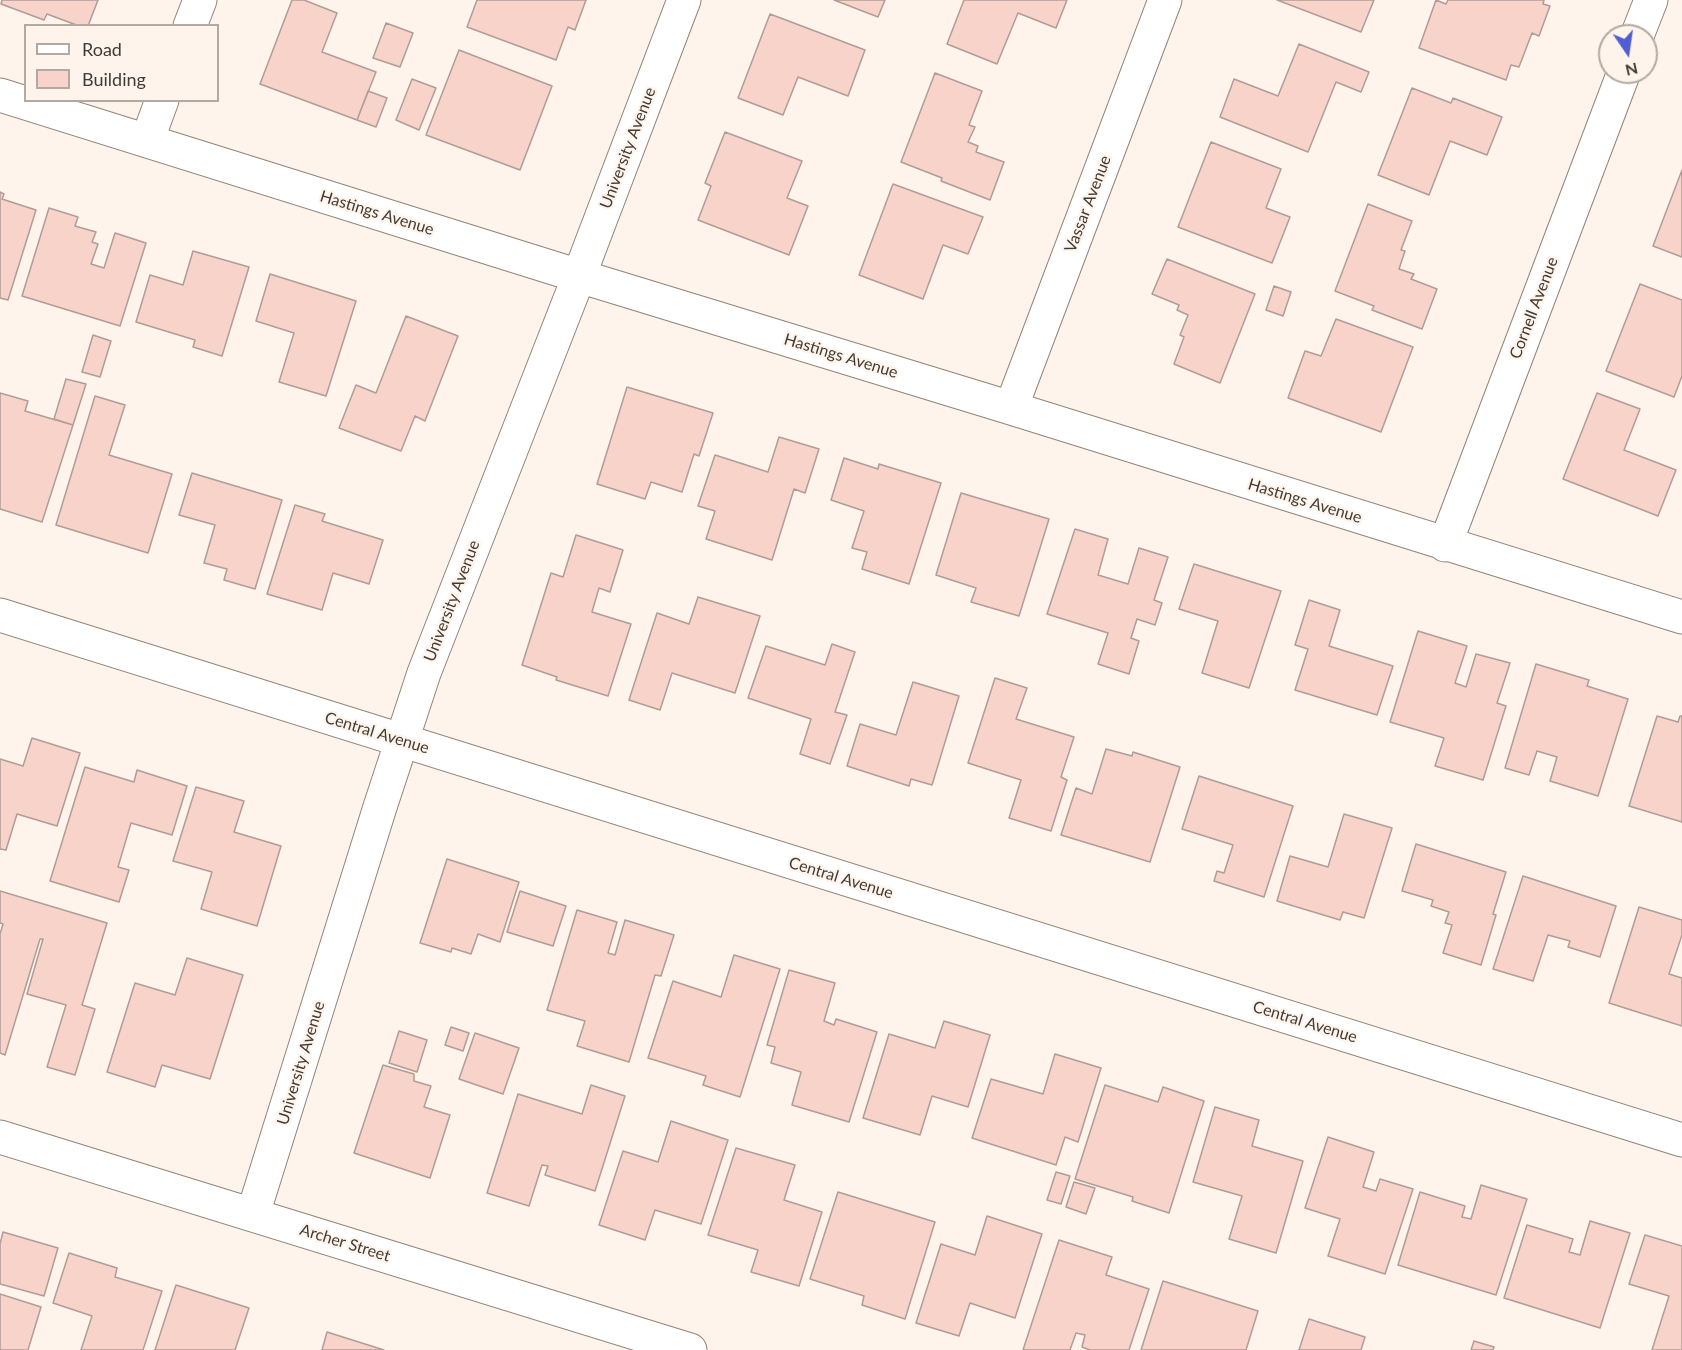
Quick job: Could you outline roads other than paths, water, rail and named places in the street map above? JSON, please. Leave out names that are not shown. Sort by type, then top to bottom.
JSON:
[{"type":"street","points":[[191,24],[200,0]]},
{"type":"street","name":"University Avenue","points":[[253,1214],[424,673],[684,0]]},
{"type":"street","name":"Vassar Avenue","points":[[1011,408],[1165,0]]},
{"type":"street","points":[[1642,24],[1651,0]]},
{"type":"street","name":"Cornell Avenue","points":[[1445,544],[1619,84]]},
{"type":"street","name":"Hastings Avenue","points":[[0,95],[1682,617]]},
{"type":"street","points":[[147,141],[161,102]]},
{"type":"street","name":"Central Avenue","points":[[0,615],[1682,1140]]},
{"type":"street","name":"Archer Street","points":[[0,1137],[690,1350]]}]
